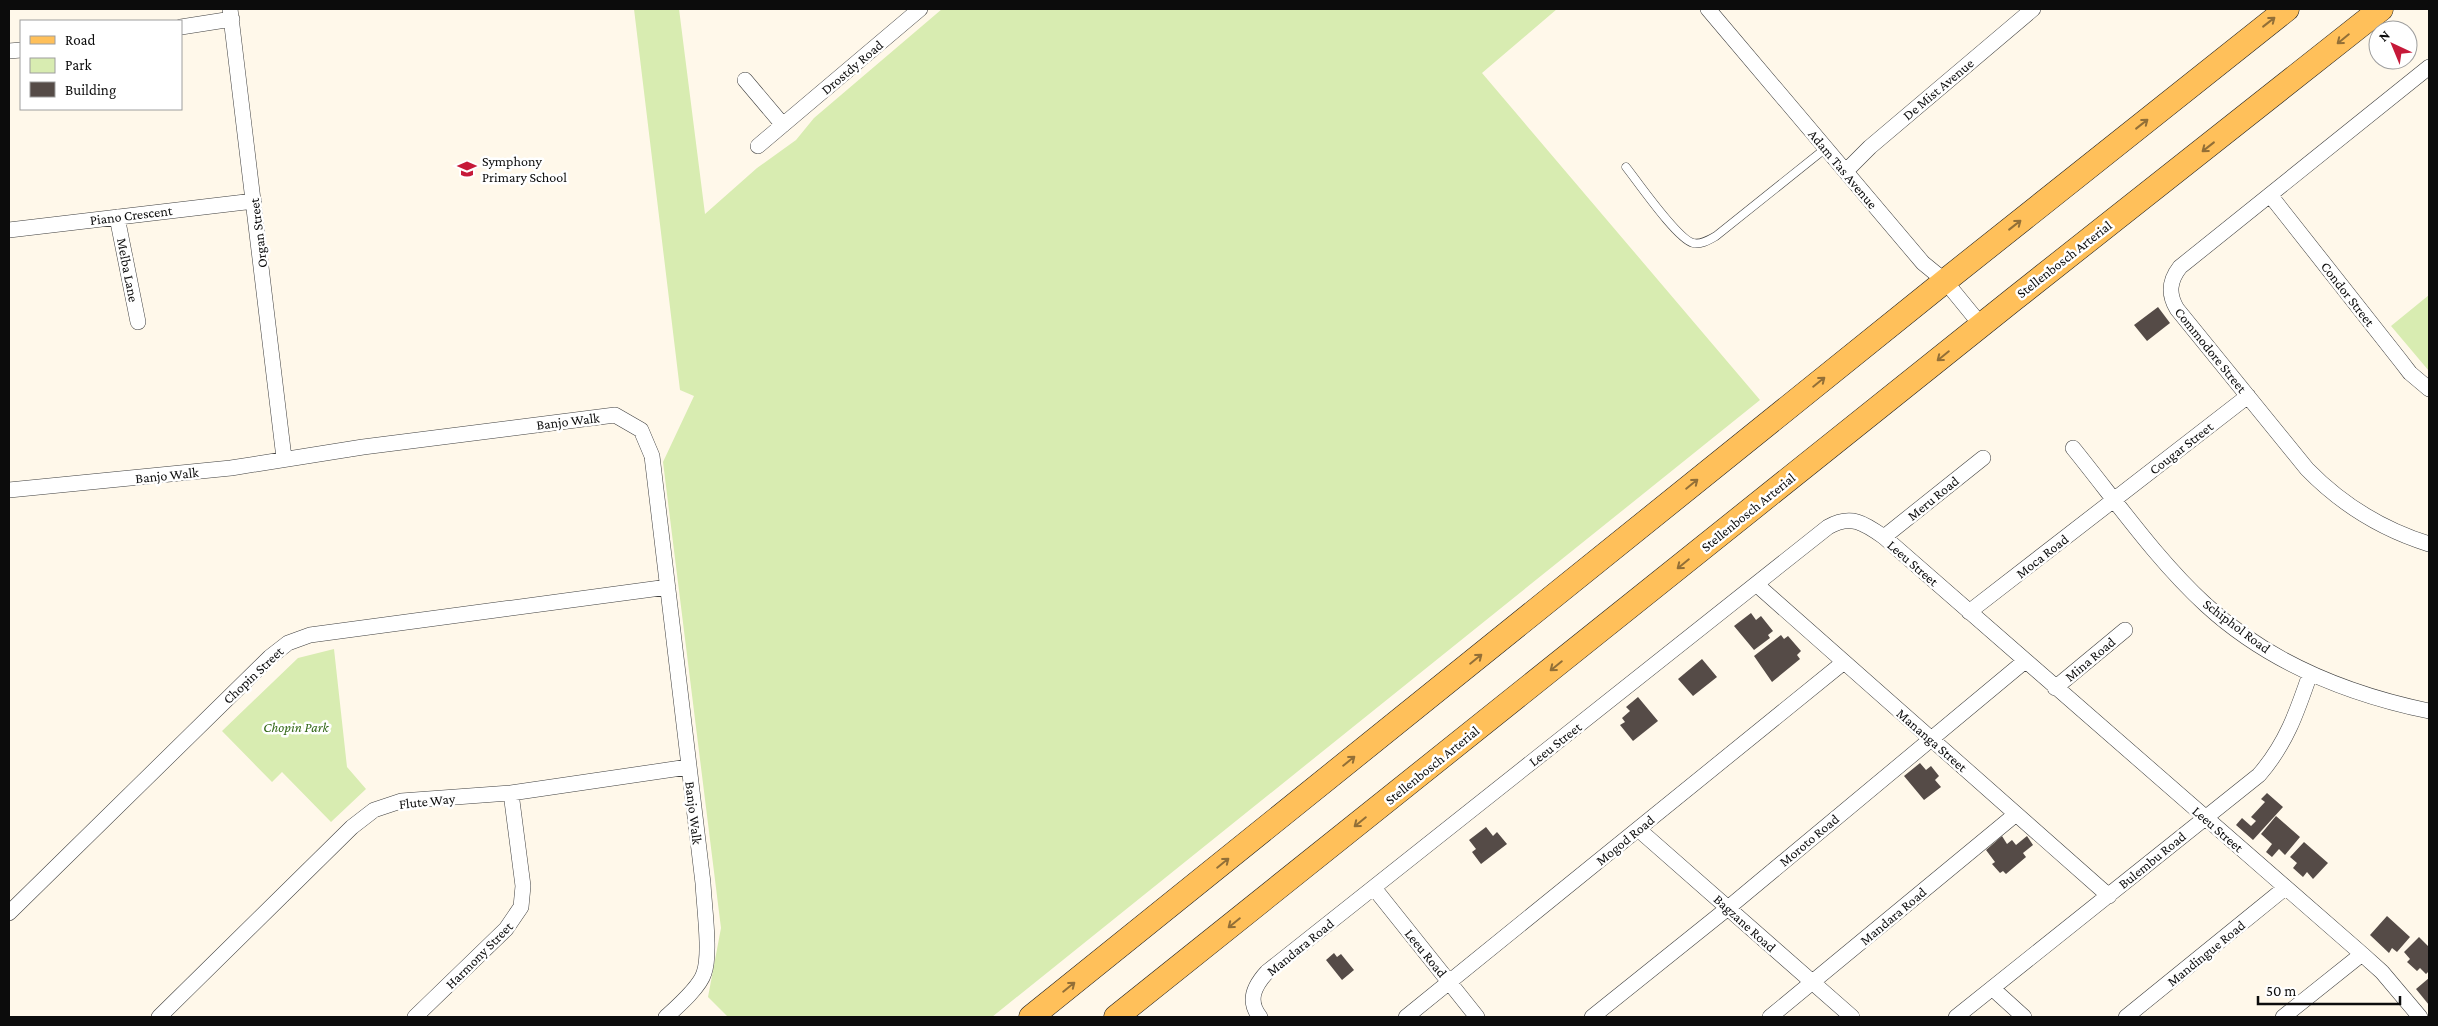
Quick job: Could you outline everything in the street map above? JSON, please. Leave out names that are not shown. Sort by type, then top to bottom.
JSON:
[{"type":"main road","points":[[1031,1017],[1945,281],[2287,9]]},
{"type":"main road","name":"Stellenbosch Arterial","points":[[1116,1017],[1981,325],[2381,9]]},
{"type":"street","name":"Drostdy Road","points":[[758,146],[920,9]]},
{"type":"street","name":"Adam Tas Avenue","points":[[1708,9],[1923,263],[1945,281],[1981,325]]},
{"type":"street","name":"De Mist Avenue","points":[[1846,171],[1870,147],[2033,9]]},
{"type":"street","points":[[182,27],[231,14]]},
{"type":"street","name":"Organ Street","points":[[231,14],[284,458]]},
{"type":"street","name":"Commodore Street","points":[[2429,67],[2180,268],[2171,286],[2173,302],[2177,309],[2307,469],[2343,502],[2385,528],[2429,544]]},
{"type":"street","points":[[745,80],[783,125]]},
{"type":"street","name":"Condor Street","points":[[2270,195],[2405,366],[2429,389]]},
{"type":"street","name":"Piano Crescent","points":[[9,230],[254,201]]},
{"type":"street","name":"Melba Lane","points":[[118,217],[138,322]]},
{"type":"street","name":"Cougar Street","points":[[2114,500],[2248,396]]},
{"type":"street","name":"Banjo Walk","points":[[9,490],[231,468],[284,458],[615,415],[641,430],[652,456],[703,884],[706,950],[704,974],[686,998],[666,1017]]},
{"type":"street","name":"Schiphol Road","points":[[2073,448],[2174,572],[2206,605],[2252,641],[2310,674],[2369,696],[2429,711]]},
{"type":"street","name":"Meru Road","points":[[1884,538],[1983,458]]},
{"type":"street","name":"Moca Road","points":[[1969,612],[2114,500]]},
{"type":"street","name":"Leeu Street","points":[[1374,888],[1756,584],[1837,522],[1846,520],[1862,522],[1884,538],[2362,954],[2382,972],[2420,1017]]},
{"type":"street","name":"Mananga Street","points":[[1756,584],[2109,896]]},
{"type":"street","name":"Chopin Street","points":[[9,913],[270,657],[288,643],[310,635],[668,587]]},
{"type":"street","name":"Mina Road","points":[[2055,688],[2125,630]]},
{"type":"street","name":"Moroto Road","points":[[1592,1017],[1728,908],[2025,661]]},
{"type":"street","name":"Mogod Road","points":[[1406,1017],[1844,662]]},
{"type":"street","name":"Bulembu Road","points":[[1956,1017],[2259,775],[2275,757],[2292,724],[2310,674]]},
{"type":"street","name":"Flute Way","points":[[159,1017],[352,827],[374,810],[401,802],[511,793],[688,767]]},
{"type":"street","name":"Harmony Street","points":[[415,1017],[506,929],[521,907],[523,886],[511,793]]},
{"type":"street","name":"Mandara Road","points":[[1770,1017],[2016,814]]},
{"type":"street","name":"Bagzane Road","points":[[1638,829],[1852,1017]]},
{"type":"street","name":"Leeu Road","points":[[1374,888],[1478,1017]]},
{"type":"street","name":"Mandara Road","points":[[1260,1017],[1253,1004],[1257,984],[1267,972],[1374,888]]},
{"type":"street","name":"Mandingue Road","points":[[2126,1017],[2285,888]]},
{"type":"street","points":[[2282,1017],[2362,954]]},
{"type":"street","points":[[1992,988],[2024,1017]]},
{"type":"lane","points":[[1626,167],[1680,235],[1694,243],[1704,242],[1716,236],[1826,148]]},
{"type":"green space","points":[[634,9],[679,9],[705,214],[757,168],[796,140],[814,118],[942,9],[1557,9],[1482,73],[1760,400],[992,1017],[728,1017],[708,997],[721,928],[663,462],[694,396],[680,390]]},
{"type":"green space","points":[[2429,295],[2429,371],[2391,326]]},
{"type":"green space","name":"Chopin Park","points":[[334,649],[347,767],[366,789],[331,822],[282,772],[272,782],[222,731],[298,658]]},
{"type":"building","points":[[2158,307],[2170,323],[2147,341],[2134,325]]},
{"type":"building","points":[[1751,613],[1756,620],[1761,616],[1773,631],[1768,635],[1770,638],[1754,650],[1734,626]]},
{"type":"building","points":[[1781,635],[1784,639],[1788,636],[1801,651],[1797,655],[1800,659],[1772,682],[1754,656]]},
{"type":"building","points":[[1702,659],[1717,677],[1693,696],[1678,679]]},
{"type":"building","points":[[1638,697],[1658,721],[1633,741],[1620,725],[1625,722],[1622,718],[1630,711],[1626,707]]},
{"type":"building","points":[[1920,763],[1926,770],[1931,766],[1939,776],[1935,780],[1941,787],[1924,800],[1904,776]]},
{"type":"building","points":[[2267,793],[2283,807],[2253,840],[2236,825],[2242,818],[2251,826],[2256,821],[2251,817],[2265,802],[2261,799]]},
{"type":"building","points":[[2276,816],[2300,837],[2285,855],[2279,849],[2272,857],[2266,852],[2272,844],[2261,834]]},
{"type":"building","points":[[1486,827],[1493,836],[1497,832],[1507,844],[1481,864],[1472,852],[1476,849],[1469,840]]},
{"type":"building","points":[[2002,836],[2007,844],[2012,840],[2016,845],[2027,836],[2033,845],[2023,853],[2026,857],[2006,874],[2003,871],[2000,873],[1992,864],[1995,862],[1986,850]]},
{"type":"building","points":[[2304,842],[2328,863],[2313,879],[2307,872],[2303,877],[2293,868],[2297,863],[2290,857]]},
{"type":"building","points":[[2387,916],[2410,937],[2397,952],[2392,948],[2389,953],[2370,935]]},
{"type":"building","points":[[2419,937],[2429,947],[2429,971],[2426,974],[2420,968],[2417,971],[2407,962],[2410,959],[2404,952]]},
{"type":"building","points":[[1334,953],[1337,957],[1341,954],[1354,970],[1342,980],[1326,960]]},
{"type":"building","points":[[2429,978],[2429,1005],[2416,989]]},
{"type":"place","name":"Symphony Primary School","points":[[467,169]]}]
